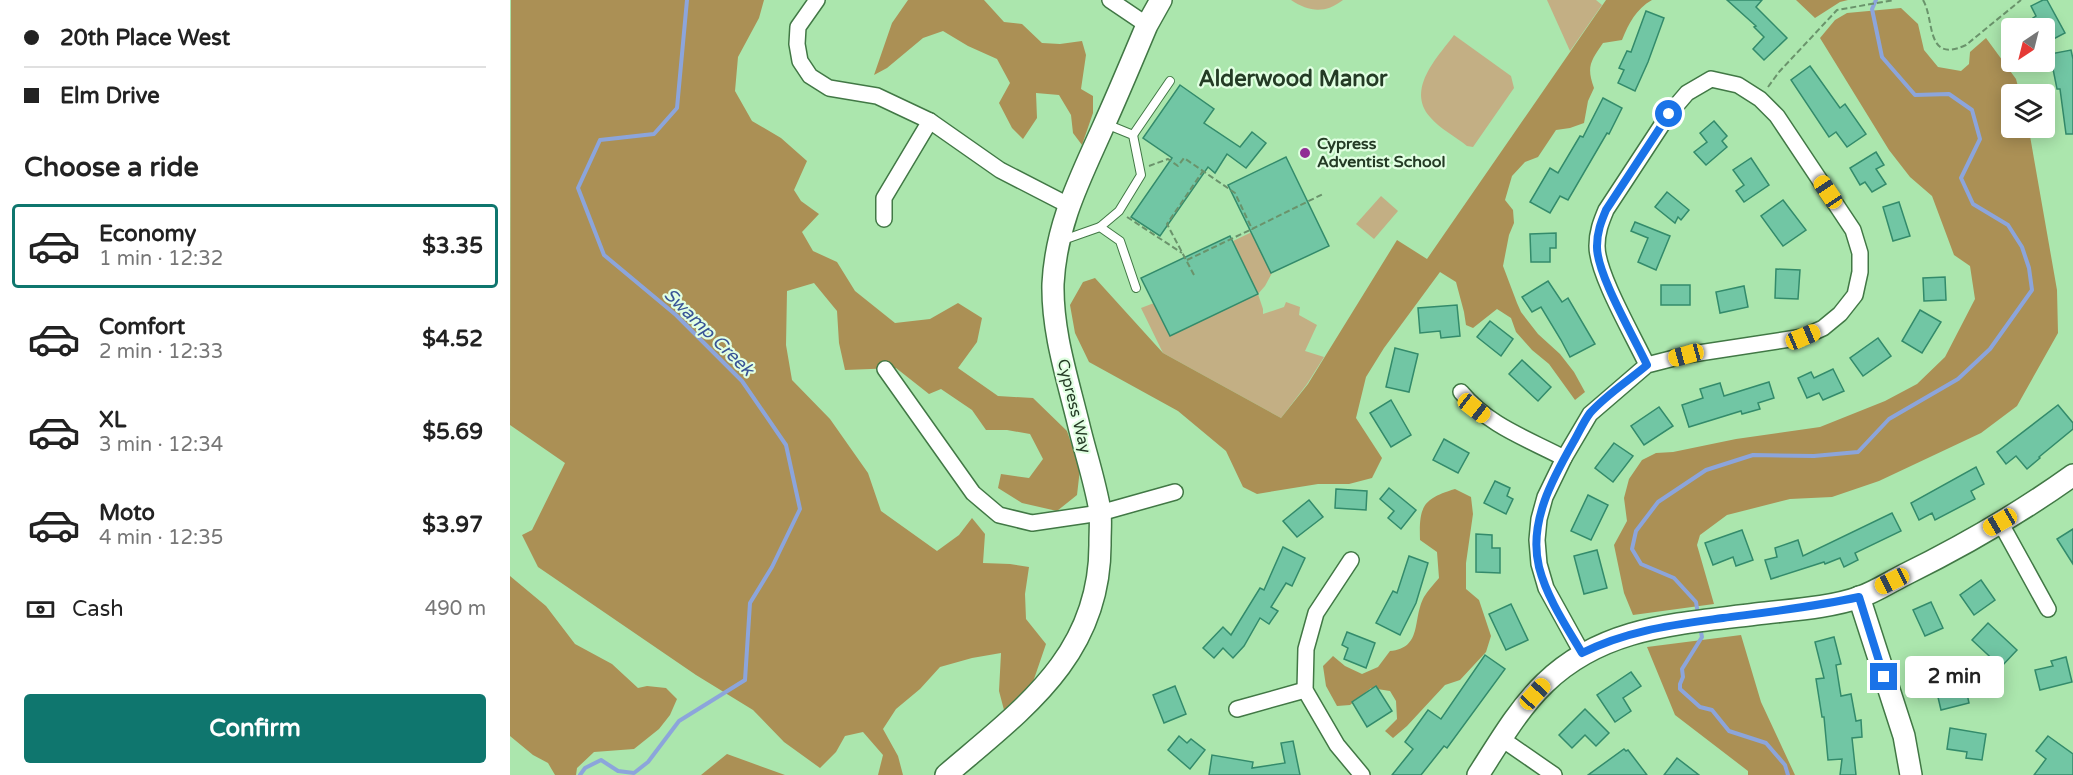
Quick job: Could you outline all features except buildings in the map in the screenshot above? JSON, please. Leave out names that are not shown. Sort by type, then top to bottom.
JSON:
[{"type":"street","points":[[817,0],[798,27],[797,44],[800,61],[810,75],[829,88],[877,96],[930,121],[1000,170],[1068,205]]},
{"type":"street","points":[[1110,0],[1147,25]]},
{"type":"street","name":"Cypress Way","points":[[946,775],[1021,711],[1055,674],[1088,618],[1098,585],[1100,513],[1057,336],[1053,285],[1059,242],[1068,205],[1147,25],[1161,0]]},
{"type":"street","points":[[1582,653],[1546,588],[1539,564],[1537,540],[1539,519],[1545,497],[1564,458],[1590,414],[1647,365],[1686,355],[1803,337],[1823,328],[1840,314],[1855,295],[1860,272],[1860,253],[1853,230],[1777,116],[1760,99],[1738,85],[1712,79],[1687,93],[1669,114],[1606,210],[1599,225],[1597,248],[1600,267],[1647,365]]},
{"type":"street","points":[[884,219],[884,198],[930,121]]},
{"type":"street","points":[[885,369],[973,493],[999,515],[1032,523],[1100,513],[1175,492]]},
{"type":"street","points":[[1461,392],[1474,408],[1490,420],[1564,458]]},
{"type":"street","points":[[1478,775],[1526,704],[1544,684],[1582,653],[1598,645],[1651,628],[1817,606],[1859,597],[1926,564],[2000,522],[2073,476]]},
{"type":"street","points":[[2000,522],[2048,609]]},
{"type":"street","points":[[1351,560],[1316,613],[1306,649],[1305,690],[1337,745],[1362,775]]},
{"type":"street","points":[[1859,597],[1904,736],[1911,775]]},
{"type":"street","points":[[1237,709],[1305,690]]},
{"type":"street","points":[[1502,739],[1554,775]]},
{"type":"lane","points":[[1059,242],[1100,227],[1119,211],[1139,179],[1140,170],[1133,135],[1170,81]]},
{"type":"lane","points":[[1105,123],[1133,135]]},
{"type":"lane","points":[[1100,227],[1119,241],[1136,288]]},
{"type":"path","points":[[1768,87],[1832,14],[1843,8],[1894,0]]},
{"type":"path","points":[[1923,0],[1935,42],[1949,50],[1966,45],[2021,0]]},
{"type":"path","points":[[1140,170],[1168,159],[1178,166],[1184,158],[1235,193],[1252,229]]},
{"type":"path","points":[[1194,275],[1167,224],[1203,171]]},
{"type":"path","points":[[1187,260],[1323,194]]},
{"type":"path","points":[[1119,211],[1184,255]]},
{"type":"shaded area","points":[[511,0],[764,0],[759,18],[738,57],[735,91],[752,121],[781,138],[807,161],[794,190],[801,201],[819,214],[802,232],[813,251],[837,262],[855,291],[895,323],[930,319],[958,303],[982,318],[977,342],[958,368],[998,396],[1033,398],[1067,431],[1080,469],[1077,495],[1057,511],[1022,503],[998,488],[1001,474],[1029,478],[1043,459],[1030,434],[1007,430],[986,430],[972,410],[941,389],[929,394],[896,368],[845,370],[839,343],[837,311],[814,283],[787,291],[786,345],[792,380],[830,419],[868,473],[881,511],[937,551],[959,535],[972,518],[985,534],[983,563],[1029,567],[1025,594],[1026,619],[1046,644],[1033,682],[1004,710],[999,691],[1001,653],[940,667],[920,689],[896,709],[883,729],[898,756],[903,775],[878,775],[883,755],[863,732],[845,736],[836,752],[820,768],[784,742],[753,710],[696,675],[538,567],[522,535],[532,530],[565,463],[510,425]]},
{"type":"shaded area","points":[[908,0],[984,0],[1004,22],[1022,24],[1042,43],[1060,44],[1082,41],[1086,55],[1081,89],[1093,96],[1093,113],[1082,145],[1073,133],[1071,115],[1059,95],[1036,93],[1037,118],[1023,139],[1012,128],[999,103],[1010,83],[997,59],[968,46],[943,31],[923,38],[887,68],[874,75],[892,23]]},
{"type":"shaded area","points":[[1291,0],[1343,0],[1330,8],[1317,10],[1304,7]]},
{"type":"shaded area","points":[[1547,0],[1596,0],[1602,5],[1570,51]]},
{"type":"shaded area","points":[[1606,0],[1652,0],[1634,17],[1622,40],[1603,43],[1595,55],[1590,69],[1594,88],[1588,101],[1584,123],[1556,130],[1538,157],[1525,162],[1512,176],[1505,200],[1513,210],[1514,223],[1509,235],[1503,266],[1521,312],[1538,334],[1560,354],[1574,372],[1585,392],[1575,400],[1549,364],[1516,332],[1511,318],[1497,309],[1473,328],[1466,325],[1456,282],[1440,272],[1384,348],[1366,377],[1356,418],[1382,458],[1372,478],[1349,484],[1318,484],[1257,494],[1243,487],[1226,451],[1178,411],[1089,362],[1075,333],[1070,305],[1083,282],[1095,278],[1163,353],[1281,418],[1308,384],[1397,240],[1427,259]]},
{"type":"shaded area","points":[[1796,0],[1848,0],[1840,2],[1815,18]]},
{"type":"shaded area","points":[[1901,8],[1918,24],[1924,50],[1938,67],[1961,71],[1969,64],[1970,52],[1986,38],[2001,58],[2001,72],[2011,72],[2016,79],[2017,84],[2001,84],[2001,138],[2030,138],[2057,290],[2058,333],[2017,406],[1981,433],[1879,481],[1832,497],[1790,499],[1727,515],[1700,535],[1697,545],[1714,604],[1633,615],[1624,593],[1614,545],[1627,521],[1624,498],[1629,479],[1642,460],[1656,453],[1820,427],[1885,401],[1917,384],[1945,357],[1975,299],[1970,266],[1954,255],[1932,196],[1910,177],[1889,150],[1820,38],[1835,20],[1847,13]]},
{"type":"shaded area","points":[[1454,35],[1511,76],[1514,88],[1473,147],[1467,146],[1434,121],[1423,106],[1421,96],[1427,74]]},
{"type":"shaded area","points":[[1381,196],[1398,211],[1374,239],[1356,224]]},
{"type":"shaded area","points":[[1252,232],[1273,271],[1258,294],[1263,314],[1284,307],[1286,302],[1300,307],[1299,315],[1317,325],[1305,351],[1324,357],[1281,418],[1163,353],[1141,308],[1154,303],[1170,335],[1257,293],[1233,241]]},
{"type":"shaded area","points":[[1455,489],[1471,497],[1473,514],[1466,563],[1466,589],[1479,600],[1491,636],[1486,652],[1460,680],[1445,685],[1393,738],[1385,731],[1397,719],[1396,701],[1390,691],[1371,688],[1350,705],[1337,706],[1326,686],[1323,666],[1333,656],[1345,666],[1362,674],[1378,667],[1390,651],[1408,644],[1415,631],[1424,597],[1439,578],[1437,552],[1420,540],[1422,512],[1429,501]]},
{"type":"shaded area","points":[[510,576],[546,606],[575,644],[612,664],[638,688],[647,686],[666,688],[677,699],[670,715],[659,729],[634,749],[594,752],[577,768],[576,775],[555,775],[548,763],[533,755],[510,736]]},
{"type":"shaded area","points":[[1741,635],[1761,702],[1795,775],[1748,775],[1748,771],[1675,715],[1647,647]]},
{"type":"shaded area","points":[[727,754],[785,775],[701,775]]},
{"type":"waterway","name":"Swamp Creek","points":[[580,775],[585,768],[601,760],[618,771],[634,773],[648,762],[679,721],[745,680],[750,603],[772,567],[800,509],[786,445],[742,381],[676,315],[604,255],[578,188],[600,140],[654,134],[677,108],[687,0]]},
{"type":"waterway","points":[[1698,614],[1696,602],[1674,578],[1641,564],[1632,549],[1636,531],[1658,502],[1706,470],[1753,455],[1814,456],[1858,452],[1889,419],[1958,379],[1990,349],[2032,290],[2029,268],[2022,247],[2008,225],[1973,204],[1961,178],[1980,139],[1972,110],[1949,94],[1915,95],[1882,57],[1872,9],[1876,0]]},
{"type":"waterway","points":[[1700,628],[1702,637],[1682,669],[1680,689],[1700,707],[1712,710],[1729,731],[1766,743],[1785,765],[1788,775]]},
{"type":"place","name":"Cypress Adventist School","points":[[1305,153]]},
{"type":"district","name":"Alderwood Manor","points":[[1293,79]]},
{"type":"route","points":[[1669,114],[1606,210],[1599,225],[1597,248],[1600,267],[1647,365],[1590,414],[1564,458],[1545,497],[1539,519],[1537,540],[1539,564],[1546,588],[1582,653],[1598,645],[1651,628],[1817,606],[1859,597],[1884,677]]}]
